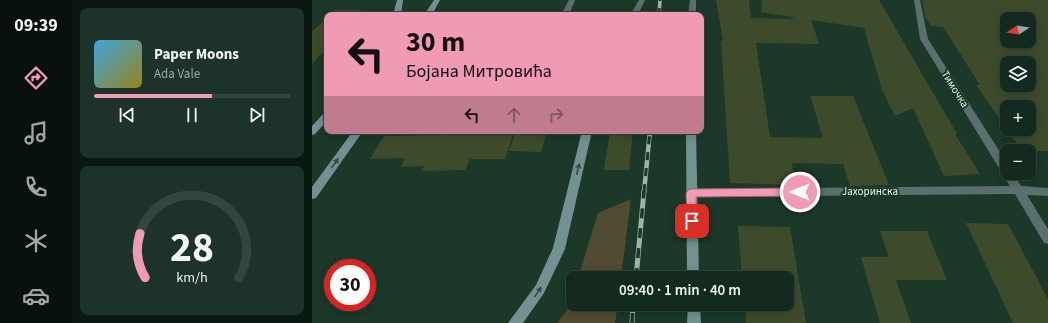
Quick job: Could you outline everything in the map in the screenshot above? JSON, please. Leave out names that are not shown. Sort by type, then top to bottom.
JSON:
[{"type":"street","points":[[398,12],[400,0]]},
{"type":"street","points":[[430,12],[437,0]]},
{"type":"street","points":[[566,12],[572,0]]},
{"type":"street","points":[[636,12],[642,0]]},
{"type":"street","points":[[692,12],[693,0]]},
{"type":"street","name":"Тимочка","points":[[917,0],[924,39],[1000,161]]},
{"type":"street","points":[[312,132],[324,118]]},
{"type":"street","points":[[312,195],[356,134]]},
{"type":"street","points":[[515,323],[540,289],[559,249],[586,134]]},
{"type":"street","points":[[691,134],[693,271]]},
{"type":"street","name":"Тимочка","points":[[1012,180],[1048,239]]},
{"type":"street","name":"Јахоринска","points":[[691,193],[1018,190],[1048,192]]},
{"type":"street","points":[[694,311],[694,323]]},
{"type":"shaded area","points":[[631,199],[622,271],[580,271],[598,213]]},
{"type":"shaded area","points":[[566,311],[617,311],[615,323],[557,323]]},
{"type":"building","points":[[716,0],[749,0],[751,18],[793,19],[793,17],[761,12],[762,0],[879,0],[957,134],[955,134],[980,174],[944,176],[913,108],[895,116],[882,90],[864,28],[811,20],[819,44],[756,43],[770,137],[823,138],[810,96],[853,96],[889,185],[850,186],[843,164],[792,163],[796,185],[730,183],[721,41],[723,41]]},
{"type":"building","points":[[922,0],[1048,0],[1048,151],[1036,151],[1036,144],[1017,144],[1012,136],[1036,136],[1036,100],[1000,100],[1000,119],[976,85],[980,85],[943,27],[931,26],[925,17]]},
{"type":"building","points":[[334,10],[362,10],[360,12],[332,12]]},
{"type":"building","points":[[324,20],[324,51],[312,64],[312,32]]},
{"type":"building","points":[[513,134],[505,159],[470,159],[465,170],[421,171],[424,166],[401,167],[405,158],[370,159],[384,136]]},
{"type":"building","points":[[515,134],[546,134],[541,152],[509,151]]},
{"type":"building","points":[[610,134],[633,134],[629,170],[604,170]]},
{"type":"building","points":[[966,223],[1008,224],[1048,299],[1048,323],[1013,323]]},
{"type":"building","points":[[738,226],[790,227],[806,323],[746,323],[745,311],[794,311],[794,271],[741,271]]},
{"type":"building","points":[[880,231],[927,231],[947,280],[896,280],[911,323],[880,323],[861,257],[889,257]]},
{"type":"railway","points":[[659,12],[660,0]]},
{"type":"railway","points":[[644,192],[650,134]]},
{"type":"railway","points":[[637,271],[644,191]]},
{"type":"railway","points":[[632,323],[633,311]]},
{"type":"route","points":[[692,221],[691,193],[800,192]]}]
